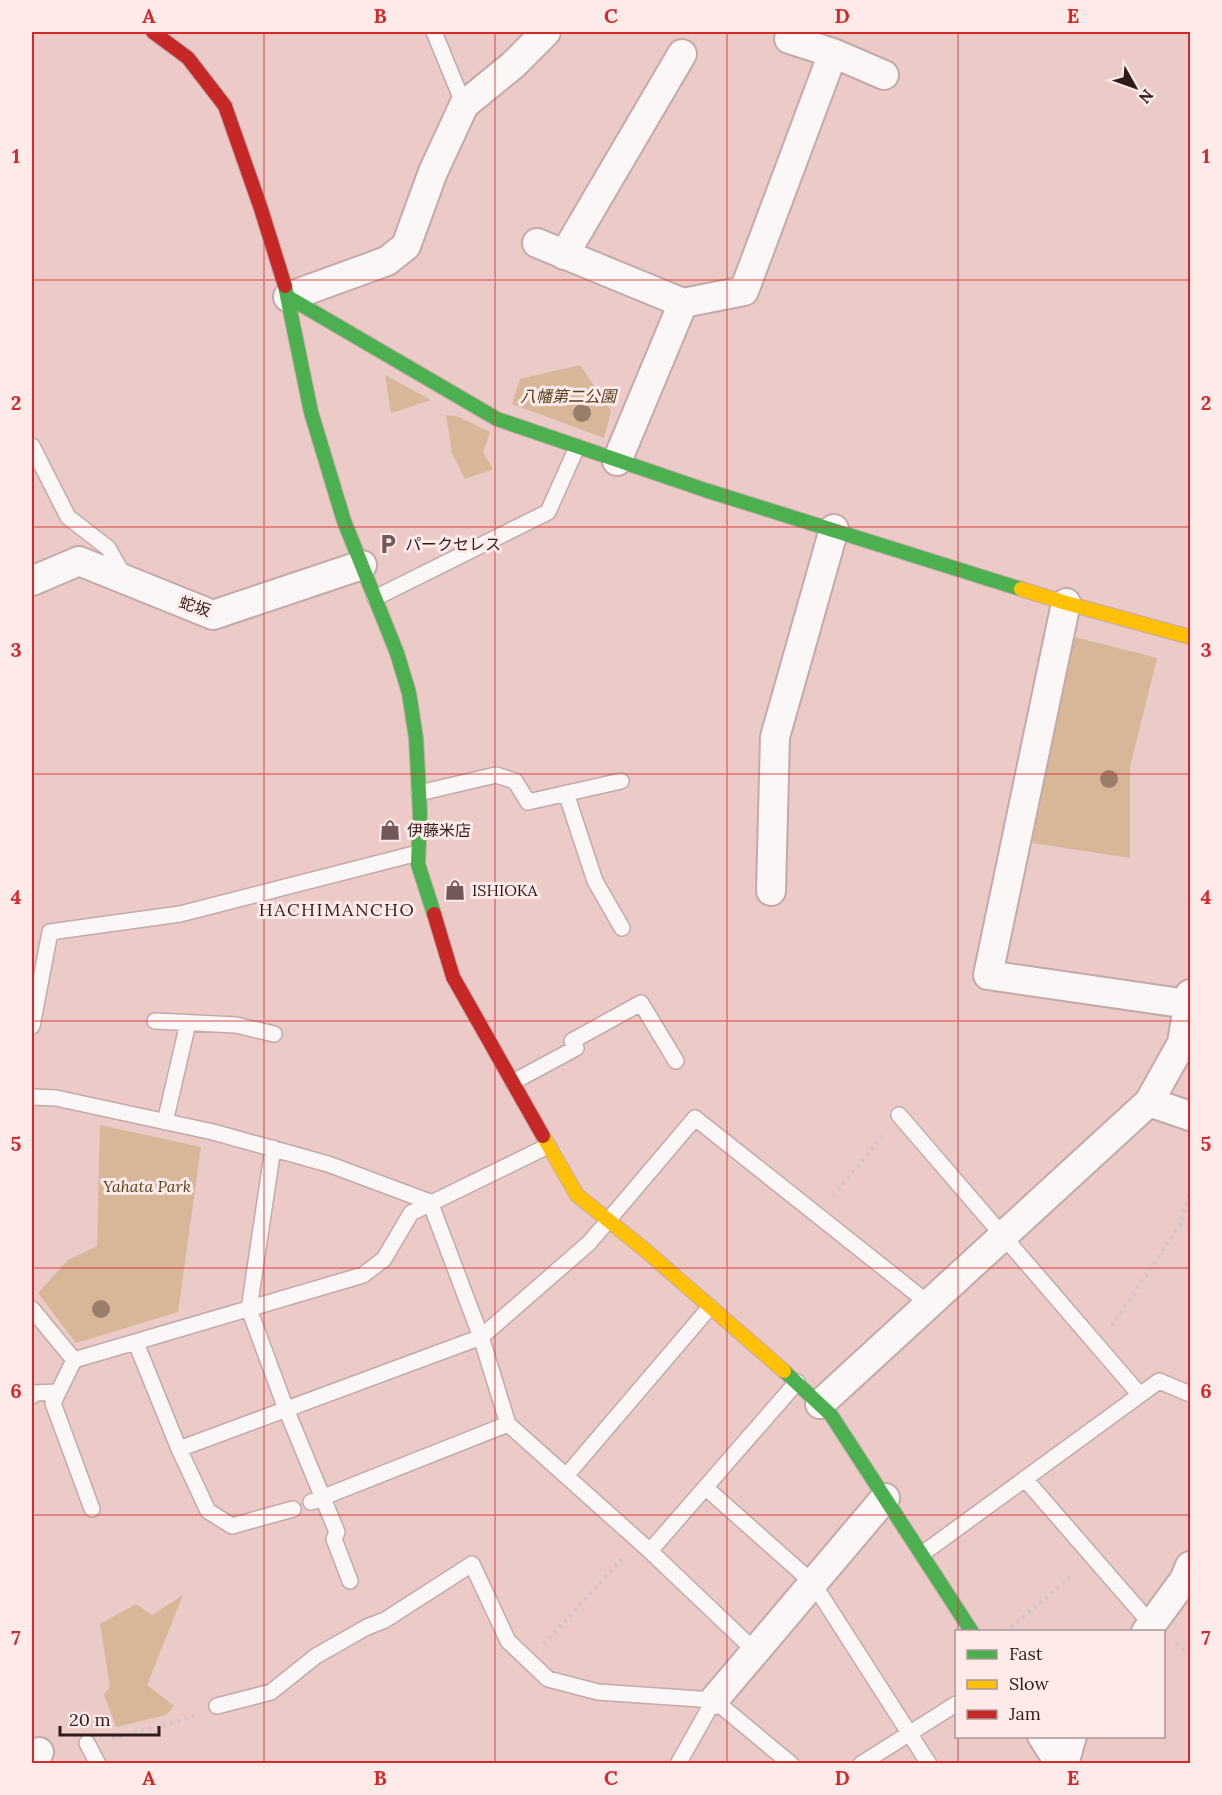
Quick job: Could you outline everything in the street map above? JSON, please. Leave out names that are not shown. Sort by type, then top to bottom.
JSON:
[{"type":"street","points":[[153,32],[188,58],[225,106],[261,208],[288,297],[311,412],[344,521],[397,653],[409,693],[416,738],[419,792],[418,864],[453,977],[577,1195],[797,1382],[831,1415],[971,1630]]},
{"type":"street","points":[[288,297],[387,261],[406,246],[433,172],[464,105],[513,65],[546,32]]},
{"type":"street","points":[[789,39],[884,75]]},
{"type":"street","points":[[564,255],[682,54]]},
{"type":"street","points":[[537,243],[683,303],[744,291],[833,54]]},
{"type":"street","points":[[288,297],[497,419],[705,490],[1066,603],[1191,637]]},
{"type":"street","points":[[617,461],[683,303]]},
{"type":"street","points":[[771,891],[775,737],[834,529]]},
{"type":"street","name":"蛇坂","points":[[32,581],[79,561],[213,615],[362,565]]},
{"type":"street","points":[[820,1404],[1149,1102],[1182,1043],[1190,999],[988,975],[1066,603]]},
{"type":"street","points":[[1149,1102],[1191,1116]]},
{"type":"street","points":[[714,1700],[885,1498]]},
{"type":"street","points":[[1148,1628],[1188,1576]]},
{"type":"street","points":[[1043,1738],[1062,1764]]},
{"type":"street","points":[[1062,1764],[1072,1738]]},
{"type":"lane","points":[[434,32],[464,105]]},
{"type":"lane","points":[[32,446],[68,517],[108,548],[127,581]]},
{"type":"lane","points":[[375,598],[548,512],[577,447]]},
{"type":"lane","points":[[419,792],[496,775],[515,781],[528,802],[621,781]]},
{"type":"lane","points":[[566,793],[595,881],[622,928]]},
{"type":"lane","points":[[32,1026],[50,932],[180,914],[418,853]]},
{"type":"lane","points":[[513,1082],[576,1048],[572,1041],[641,1003],[676,1061]]},
{"type":"lane","points":[[155,1021],[236,1025],[274,1034]]},
{"type":"lane","points":[[165,1122],[188,1023]]},
{"type":"lane","points":[[32,1097],[56,1098],[213,1132],[328,1164],[430,1202],[482,1337],[507,1424],[645,1546],[755,1651]]},
{"type":"lane","points":[[899,1115],[1004,1234],[1140,1395]]},
{"type":"lane","points":[[178,1449],[482,1337],[589,1243],[696,1118],[928,1304]]},
{"type":"lane","points":[[92,1509],[53,1403],[74,1360],[363,1275],[384,1259],[411,1213],[548,1146]]},
{"type":"lane","points":[[273,1148],[249,1310],[317,1500],[337,1532],[334,1539],[350,1581]]},
{"type":"lane","points":[[566,1476],[710,1307]]},
{"type":"lane","points":[[32,1309],[74,1360]]},
{"type":"lane","points":[[136,1343],[178,1449],[208,1511],[231,1526],[293,1509]]},
{"type":"lane","points":[[922,1554],[1159,1381],[1191,1395]]},
{"type":"lane","points":[[645,1546],[706,1488],[797,1382]]},
{"type":"lane","points":[[32,1396],[34,1393],[58,1392]]},
{"type":"lane","points":[[317,1500],[507,1424]]},
{"type":"lane","points":[[1025,1479],[1093,1558],[1148,1628]]},
{"type":"lane","points":[[706,1488],[813,1583],[929,1764]]},
{"type":"lane","points":[[217,1706],[271,1692],[316,1656],[367,1627],[385,1620],[472,1564],[508,1641],[548,1679],[598,1692],[714,1700],[791,1764]]},
{"type":"lane","points":[[678,1764],[714,1700]]},
{"type":"lane","points":[[861,1764],[955,1705]]},
{"type":"lane","points":[[87,1743],[98,1764]]},
{"type":"path","points":[[817,1215],[899,1115]]},
{"type":"path","points":[[1099,1347],[1180,1224],[1191,1192]]},
{"type":"path","points":[[1180,1224],[1191,1228]]},
{"type":"path","points":[[529,1660],[645,1546]]},
{"type":"path","points":[[1007,1630],[1093,1558]]},
{"type":"path","points":[[87,1743],[176,1722],[217,1706]]},
{"type":"green space","name":"八幡第二公園","points":[[580,365],[611,411],[604,438],[512,404],[520,379]]},
{"type":"green space","points":[[385,375],[431,400],[391,413]]},
{"type":"green space","points":[[446,415],[459,417],[490,432],[483,452],[493,469],[465,479],[452,453]]},
{"type":"green space","points":[[1074,637],[1157,658],[1130,767],[1130,858],[1032,843]]},
{"type":"green space","name":"Yahata Park","points":[[100,1125],[201,1147],[178,1312],[76,1343],[38,1293],[68,1260],[97,1246]]},
{"type":"green space","points":[[183,1595],[147,1685],[174,1706],[166,1715],[116,1727],[104,1694],[110,1687],[100,1624],[136,1604],[152,1615]]},
{"type":"traffic: fast","points":[[285,286],[311,412],[344,521],[397,653],[409,693],[416,738],[419,793],[418,864],[434,914]]},
{"type":"traffic: fast","points":[[288,297],[497,419],[705,490],[1021,589]]},
{"type":"traffic: fast","points":[[784,1371],[831,1415],[971,1630]]},
{"type":"traffic: slow","points":[[1021,589],[1190,637]]},
{"type":"traffic: slow","points":[[543,1136],[577,1195],[645,1250],[784,1371]]},
{"type":"traffic: jam","points":[[153,32],[188,58],[225,106],[285,286]]},
{"type":"traffic: jam","points":[[434,914],[453,977],[543,1136]]},
{"type":"place","name":"パークセレス","points":[[388,544]]},
{"type":"place","name":"伊藤米店","points":[[390,830]]},
{"type":"place","name":"ISHIOKA","points":[[455,890]]},
{"type":"district","name":"HACHIMANCHO","points":[[337,909]]}]
